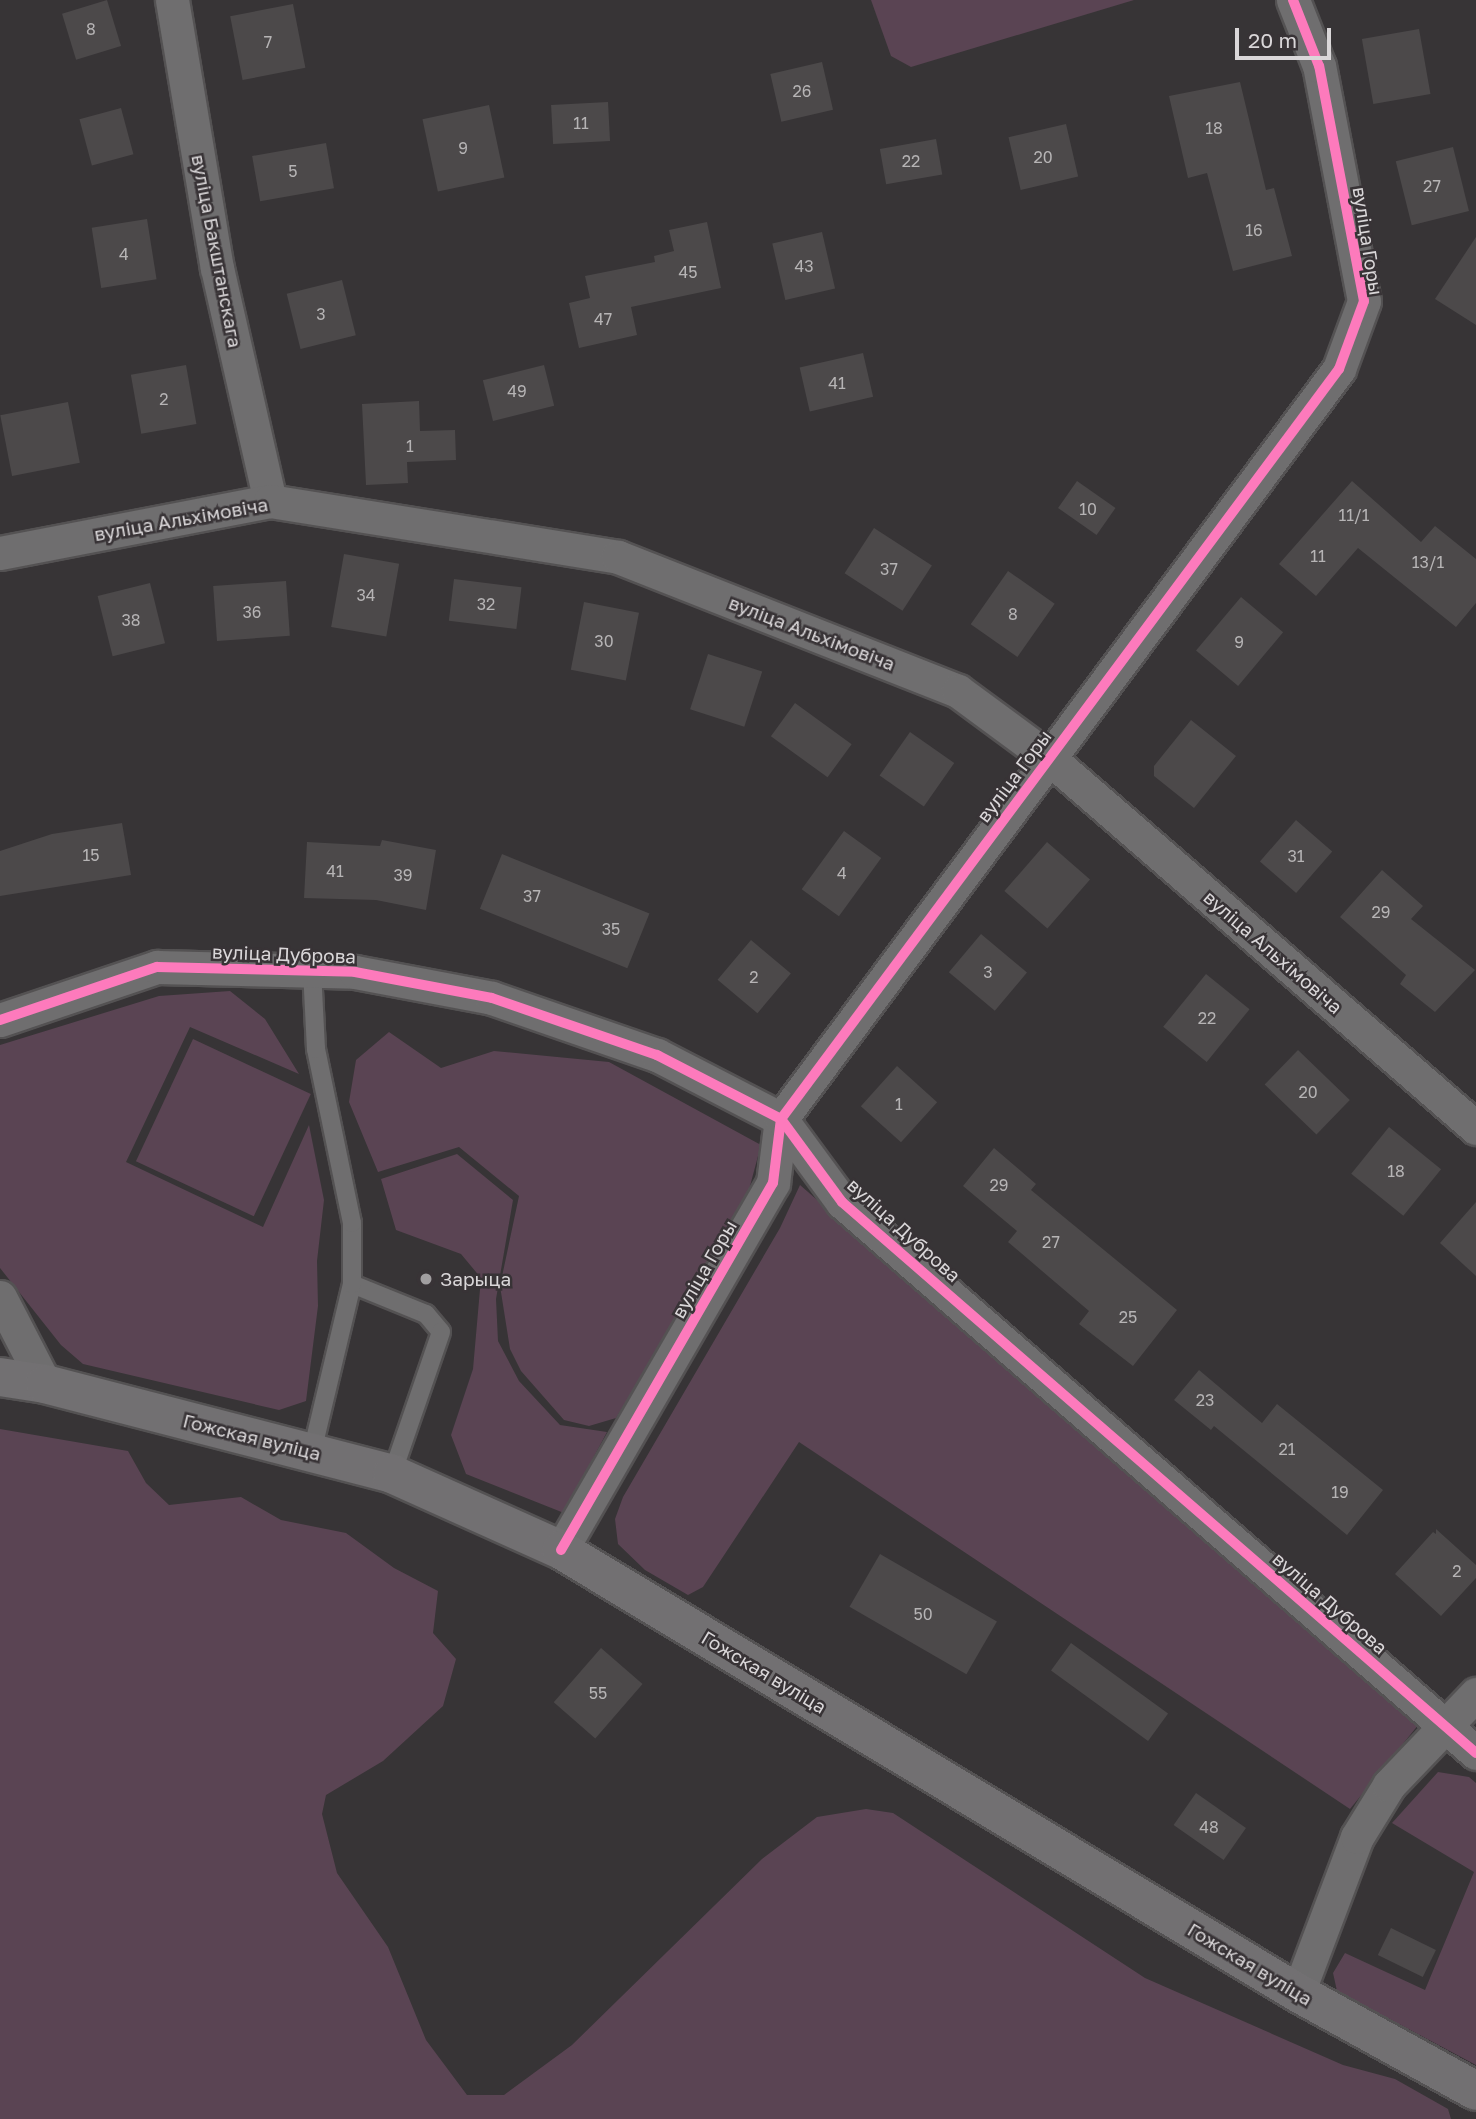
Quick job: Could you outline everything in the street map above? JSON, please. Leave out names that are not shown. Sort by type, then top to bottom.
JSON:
[{"type":"street","name":"вуліца Бакштанскага","points":[[172,0],[217,268],[270,500]]},
{"type":"street","name":"вуліца Горы","points":[[561,1550],[773,1183],[781,1119],[1339,369],[1364,301],[1319,66],[1293,0]]},
{"type":"street","name":"вуліца Альхімовіча","points":[[0,553],[270,500],[618,557],[958,691],[1049,758],[1476,1128]]},
{"type":"street","name":"вуліца Дуброва","points":[[0,1020],[157,967],[355,972],[492,998],[656,1055],[781,1119],[842,1202],[1476,1753]]},
{"type":"street","points":[[0,1297],[45,1384]]},
{"type":"street","name":"Гожская вуліца","points":[[0,1377],[45,1384],[312,1451],[392,1474],[561,1550],[1298,1993],[1476,2091]]},
{"type":"street","points":[[1298,1993],[1357,1837],[1389,1785],[1476,1694]]},
{"type":"lane","points":[[312,971],[316,1049],[352,1223],[352,1284],[312,1451]]},
{"type":"lane","points":[[352,1284],[426,1314],[441,1332],[392,1474]]},
{"type":"shaded area","points":[[871,0],[1134,0],[911,67],[891,56]]},
{"type":"shaded area","points":[[230,991],[265,1019],[299,1074],[190,1027],[126,1162],[263,1227],[309,1125],[324,1200],[317,1261],[318,1306],[306,1401],[279,1410],[83,1364],[61,1345],[0,1268],[0,1045],[159,996]]},
{"type":"shaded area","points":[[389,1032],[441,1068],[494,1051],[609,1062],[761,1145],[743,1212],[616,1418],[589,1426],[564,1420],[521,1371],[510,1349],[500,1286],[519,1196],[459,1147],[378,1172],[349,1102],[356,1060]]},
{"type":"shaded area","points":[[193,1039],[311,1094],[254,1216],[136,1161]]},
{"type":"shaded area","points":[[457,1154],[513,1200],[496,1299],[498,1341],[519,1381],[560,1425],[607,1432],[564,1513],[466,1474],[451,1435],[473,1369],[481,1278],[461,1254],[396,1230],[381,1179]]},
{"type":"shaded area","points":[[800,1185],[1419,1724],[1350,1809],[799,1442],[703,1587],[688,1595],[645,1570],[618,1544],[615,1519],[623,1497],[780,1228]]},
{"type":"shaded area","points":[[0,1429],[128,1451],[146,1483],[169,1505],[241,1497],[281,1520],[346,1533],[394,1568],[438,1591],[433,1633],[456,1659],[443,1706],[383,1761],[326,1795],[322,1814],[337,1873],[388,1947],[426,2040],[467,2095],[504,2095],[572,2045],[762,1859],[817,1817],[866,1809],[893,1813],[1145,1978],[1343,2065],[1395,2079],[1448,2109],[1451,2119],[0,2119]]},
{"type":"shaded area","points":[[1438,1772],[1469,1777],[1476,1783],[1476,2065],[1337,1991],[1333,1973],[1345,1953],[1425,1990],[1474,1872],[1392,1823]]},
{"type":"building","points":[[107,0],[121,46],[76,60],[62,14]]},
{"type":"building","points":[[293,4],[305,68],[243,80],[230,16]]},
{"type":"building","points":[[1419,29],[1430,94],[1373,104],[1362,39]]},
{"type":"building","points":[[822,62],[833,110],[781,122],[770,74]]},
{"type":"building","points":[[1240,82],[1266,190],[1274,188],[1292,256],[1233,271],[1207,173],[1188,178],[1169,96]]},
{"type":"building","points":[[608,102],[610,141],[553,144],[551,105]]},
{"type":"building","points":[[489,105],[504,177],[438,192],[422,119]]},
{"type":"building","points":[[121,108],[133,154],[92,165],[79,119]]},
{"type":"building","points":[[1066,124],[1078,177],[1021,190],[1009,137]]},
{"type":"building","points":[[936,139],[942,174],[886,184],[880,149]]},
{"type":"building","points":[[326,143],[334,188],[260,201],[252,156]]},
{"type":"building","points":[[1453,147],[1469,211],[1412,225],[1396,161]]},
{"type":"building","points":[[147,219],[157,279],[101,288],[92,228]]},
{"type":"building","points":[[707,222],[721,288],[631,307],[637,335],[579,348],[569,303],[590,298],[585,276],[655,262],[654,256],[674,251],[669,230]]},
{"type":"building","points":[[822,232],[835,289],[785,300],[772,243]]},
{"type":"building","points":[[1476,237],[1476,325],[1435,299]]},
{"type":"building","points":[[342,280],[356,335],[300,349],[287,294]]},
{"type":"building","points":[[863,353],[873,397],[810,411],[800,368]]},
{"type":"building","points":[[186,365],[196,424],[141,434],[131,375]]},
{"type":"building","points":[[544,365],[554,406],[493,421],[483,380]]},
{"type":"building","points":[[419,401],[420,431],[455,430],[456,460],[407,462],[408,483],[366,485],[362,404]]},
{"type":"building","points":[[68,402],[80,463],[12,476],[0,415]]},
{"type":"building","points":[[1077,481],[1116,508],[1097,535],[1058,508]]},
{"type":"building","points":[[1352,481],[1421,542],[1435,526],[1476,559],[1476,603],[1456,627],[1358,548],[1316,596],[1279,564]]},
{"type":"building","points":[[874,528],[932,566],[902,611],[845,573]]},
{"type":"building","points":[[344,554],[399,564],[386,637],[331,627]]},
{"type":"building","points":[[1008,571],[1055,604],[1017,657],[971,624]]},
{"type":"building","points":[[454,579],[521,587],[516,629],[449,621]]},
{"type":"building","points":[[286,581],[290,636],[217,641],[213,586]]},
{"type":"building","points":[[150,583],[165,643],[113,656],[98,596]]},
{"type":"building","points":[[1241,597],[1283,632],[1238,686],[1196,651]]},
{"type":"building","points":[[584,602],[639,613],[626,680],[571,670]]},
{"type":"building","points":[[708,654],[762,672],[744,727],[690,709]]},
{"type":"building","points":[[795,703],[852,744],[828,777],[771,736]]},
{"type":"building","points":[[1191,720],[1236,756],[1194,808],[1154,776],[1154,766]]},
{"type":"building","points":[[910,732],[954,763],[924,806],[880,775]]},
{"type":"building","points":[[1296,820],[1332,851],[1296,893],[1260,862]]},
{"type":"building","points":[[122,823],[131,875],[0,896],[0,851],[52,834]]},
{"type":"building","points":[[844,831],[881,858],[839,916],[802,889]]},
{"type":"building","points":[[382,840],[436,850],[426,910],[376,900],[304,898],[307,842],[380,846]]},
{"type":"building","points":[[1047,842],[1090,879],[1047,928],[1004,891]]},
{"type":"building","points":[[502,854],[649,914],[627,968],[480,909]]},
{"type":"building","points":[[1382,870],[1423,906],[1411,919],[1475,970],[1435,1012],[1400,984],[1406,975],[1340,917]]},
{"type":"building","points":[[981,934],[1027,973],[995,1011],[949,972]]},
{"type":"building","points":[[751,940],[791,973],[757,1013],[718,980]]},
{"type":"building","points":[[1206,974],[1250,1009],[1207,1062],[1163,1027]]},
{"type":"building","points":[[1298,1050],[1350,1100],[1316,1135],[1265,1085]]},
{"type":"building","points":[[897,1066],[937,1102],[901,1142],[861,1106]]},
{"type":"building","points":[[1389,1127],[1441,1169],[1403,1216],[1351,1174]]},
{"type":"building","points":[[994,1148],[1036,1184],[1031,1190],[1177,1310],[1133,1366],[1079,1324],[1089,1311],[1008,1242],[1017,1231],[963,1186]]},
{"type":"building","points":[[1476,1202],[1476,1276],[1440,1243]]},
{"type":"building","points":[[1199,1370],[1262,1423],[1277,1404],[1383,1490],[1347,1535],[1214,1426],[1211,1430],[1174,1400]]},
{"type":"building","points":[[1436,1529],[1476,1565],[1476,1578],[1441,1616],[1395,1574],[1433,1532],[1436,1534]]},
{"type":"building","points":[[880,1554],[997,1622],[966,1674],[850,1607]]},
{"type":"building","points":[[1071,1643],[1168,1714],[1148,1741],[1051,1671]]},
{"type":"building","points":[[601,1648],[643,1684],[595,1738],[554,1702]]},
{"type":"building","points":[[1196,1793],[1246,1828],[1224,1860],[1174,1825]]},
{"type":"building","points":[[1391,1928],[1436,1950],[1423,1977],[1378,1955]]},
{"type":"cycle path","points":[[561,1550],[773,1183],[781,1119],[1339,369],[1364,301],[1319,66],[1293,0]]},
{"type":"cycle path","points":[[0,1020],[157,967],[355,972],[492,998],[657,1055],[781,1119],[842,1202],[1476,1753]]},
{"type":"place","name":"Зарыца","points":[[426,1279]]}]
